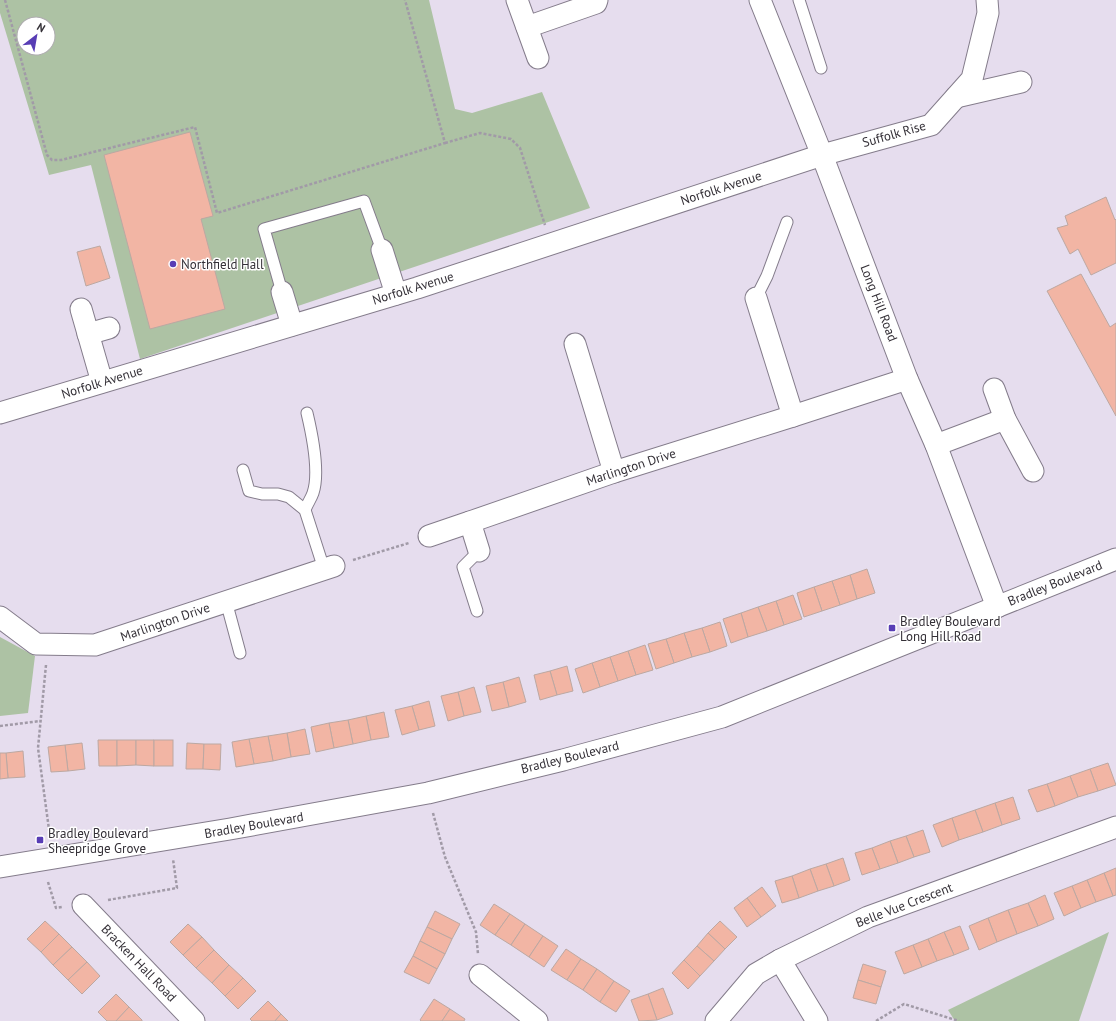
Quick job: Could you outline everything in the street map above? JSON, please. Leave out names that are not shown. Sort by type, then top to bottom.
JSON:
[{"type":"street","points":[[517,0],[538,58]]},
{"type":"street","points":[[527,28],[596,3],[597,0]]},
{"type":"street","name":"Long Hill Road","points":[[760,0],[822,155],[907,379],[936,444],[997,607]]},
{"type":"street","name":"Suffolk Rise","points":[[822,155],[931,125],[972,79],[988,13],[986,0]]},
{"type":"street","points":[[956,97],[1021,82]]},
{"type":"street","name":"Norfolk Avenue","points":[[0,413],[396,294],[822,155]]},
{"type":"street","points":[[382,250],[396,294]]},
{"type":"street","points":[[282,292],[292,325]]},
{"type":"street","points":[[756,298],[793,416]]},
{"type":"street","points":[[81,309],[102,382]]},
{"type":"street","points":[[88,334],[109,328]]},
{"type":"street","points":[[575,344],[614,472]]},
{"type":"street","name":"Marlington Drive","points":[[429,536],[614,472],[907,379]]},
{"type":"street","points":[[994,389],[1006,419],[1033,471]]},
{"type":"street","points":[[936,444],[1006,419]]},
{"type":"street","points":[[470,522],[479,551]]},
{"type":"street","name":"Bradley Boulevard","points":[[0,867],[230,829],[428,793],[563,760],[722,718],[1116,559]]},
{"type":"street","name":"Marlington Drive","points":[[0,618],[36,644],[95,645],[329,567]]},
{"type":"street","name":"Belle Vue Crescent","points":[[716,1021],[756,974],[780,960],[868,917],[1116,827]]},
{"type":"street","name":"Bracken Hall Road","points":[[83,905],[194,1021]]},
{"type":"street","points":[[780,960],[817,1021]]},
{"type":"street","points":[[480,975],[537,1021]]},
{"type":"lane","points":[[799,0],[821,68]]},
{"type":"lane","points":[[282,292],[264,229],[364,202],[382,250]]},
{"type":"lane","points":[[756,298],[767,276],[787,222]]},
{"type":"lane","points":[[305,510],[313,493],[316,480],[307,413]]},
{"type":"lane","points":[[243,470],[249,491],[262,494],[289,496],[305,510],[329,567]]},
{"type":"lane","points":[[477,611],[463,567],[479,551]]},
{"type":"lane","points":[[226,601],[240,653]]},
{"type":"path","points":[[5,0],[47,154],[52,160],[61,160],[195,127],[217,213],[480,133],[511,139],[520,148],[551,244]]},
{"type":"path","points":[[405,0],[445,143]]},
{"type":"path","points":[[329,567],[429,536]]},
{"type":"path","points":[[48,645],[38,748],[48,860],[56,908]]},
{"type":"path","points":[[0,726],[40,721]]},
{"type":"path","points":[[428,793],[445,857],[476,932],[480,975]]},
{"type":"path","points":[[83,905],[177,888],[171,839]]},
{"type":"path","points":[[876,1021],[904,1004],[958,1021]]},
{"type":"green space","points":[[0,0],[429,0],[455,109],[472,113],[542,92],[590,208],[140,359],[91,165],[49,175],[0,13]]},
{"type":"green space","points":[[0,637],[35,656],[28,713],[0,716]]},
{"type":"green space","points":[[1109,932],[1079,1021],[955,1021],[948,1010]]},
{"type":"building","name":"Northfield Hall","points":[[190,132],[213,216],[201,219],[225,309],[150,329],[104,155]]},
{"type":"building","points":[[1106,197],[1115,220],[1116,219],[1116,263],[1091,275],[1078,249],[1070,254],[1057,228],[1068,225],[1065,216]]},
{"type":"building","points":[[100,246],[110,278],[86,286],[77,252]]},
{"type":"building","points":[[1081,274],[1110,327],[1116,323],[1116,416],[1047,291]]},
{"type":"building","points":[[867,569],[875,593],[857,599],[850,575]]},
{"type":"building","points":[[850,575],[857,599],[840,605],[832,581]]},
{"type":"building","points":[[832,581],[840,605],[822,611],[814,587]]},
{"type":"building","points":[[814,587],[822,611],[804,617],[797,593]]},
{"type":"building","points":[[793,595],[802,619],[784,625],[776,601]]},
{"type":"building","points":[[776,601],[784,625],[767,631],[758,607]]},
{"type":"building","points":[[758,607],[767,631],[748,637],[741,613]]},
{"type":"building","points":[[741,613],[748,637],[731,643],[723,619]]},
{"type":"building","points":[[720,622],[727,646],[710,652],[702,628]]},
{"type":"building","points":[[702,628],[710,652],[692,657],[684,633]]},
{"type":"building","points":[[684,633],[692,657],[674,663],[666,639]]},
{"type":"building","points":[[666,639],[674,663],[656,669],[648,644]]},
{"type":"building","points":[[645,645],[653,670],[636,675],[628,651]]},
{"type":"building","points":[[628,651],[636,675],[618,681],[610,657]]},
{"type":"building","points":[[610,657],[618,681],[600,687],[592,663]]},
{"type":"building","points":[[592,663],[600,687],[583,693],[575,669]]},
{"type":"building","points":[[567,666],[573,691],[557,695],[550,671]]},
{"type":"building","points":[[550,671],[557,695],[540,700],[534,675]]},
{"type":"building","points":[[519,677],[526,702],[509,707],[503,682]]},
{"type":"building","points":[[503,682],[509,707],[492,711],[486,686]]},
{"type":"building","points":[[474,687],[481,712],[464,716],[458,692]]},
{"type":"building","points":[[458,692],[464,716],[448,721],[441,696]]},
{"type":"building","points":[[429,701],[435,726],[419,730],[412,706]]},
{"type":"building","points":[[412,706],[419,730],[402,735],[395,710]]},
{"type":"building","points":[[384,712],[389,737],[371,740],[366,716]]},
{"type":"building","points":[[366,716],[371,740],[353,744],[348,720]]},
{"type":"building","points":[[348,720],[353,744],[334,748],[329,723]]},
{"type":"building","points":[[329,723],[334,748],[316,752],[311,727]]},
{"type":"building","points":[[305,729],[310,754],[291,757],[287,733]]},
{"type":"building","points":[[287,733],[291,757],[273,761],[268,736]]},
{"type":"building","points":[[268,736],[273,761],[254,764],[249,739]]},
{"type":"building","points":[[249,739],[254,764],[236,767],[232,742]]},
{"type":"building","points":[[98,740],[117,740],[117,766],[99,766]]},
{"type":"building","points":[[117,740],[136,740],[136,765],[117,766]]},
{"type":"building","points":[[136,740],[154,740],[154,766],[136,765]]},
{"type":"building","points":[[154,740],[173,740],[173,766],[154,766]]},
{"type":"building","points":[[82,743],[85,769],[68,771],[65,745]]},
{"type":"building","points":[[187,743],[204,744],[203,769],[186,769]]},
{"type":"building","points":[[204,744],[221,744],[220,770],[203,769]]},
{"type":"building","points":[[65,745],[68,771],[51,772],[48,747]]},
{"type":"building","points":[[23,751],[25,777],[8,778],[6,753]]},
{"type":"building","points":[[0,753],[6,753],[8,778],[0,779]]},
{"type":"building","points":[[1108,763],[1116,785],[1098,791],[1090,769]]},
{"type":"building","points":[[1090,769],[1098,791],[1078,797],[1070,776]]},
{"type":"building","points":[[1070,776],[1078,797],[1055,806],[1047,784]]},
{"type":"building","points":[[1047,784],[1055,806],[1037,812],[1028,790]]},
{"type":"building","points":[[1013,797],[1020,819],[1002,825],[995,803]]},
{"type":"building","points":[[995,803],[1002,825],[983,832],[975,810]]},
{"type":"building","points":[[975,810],[983,832],[959,840],[952,818]]},
{"type":"building","points":[[952,818],[959,840],[942,847],[933,825]]},
{"type":"building","points":[[923,830],[930,852],[914,857],[906,836]]},
{"type":"building","points":[[906,836],[914,857],[898,863],[890,841]]},
{"type":"building","points":[[890,841],[898,863],[880,869],[872,848]]},
{"type":"building","points":[[872,848],[880,869],[862,875],[855,853]]},
{"type":"building","points":[[843,858],[850,880],[834,886],[826,864]]},
{"type":"building","points":[[826,864],[834,886],[818,891],[810,869]]},
{"type":"building","points":[[1116,868],[1116,895],[1113,896],[1104,873]]},
{"type":"building","points":[[810,869],[818,891],[799,898],[792,876]]},
{"type":"building","points":[[1104,873],[1113,896],[1096,902],[1087,880]]},
{"type":"building","points":[[792,876],[799,898],[782,903],[775,881]]},
{"type":"building","points":[[1087,880],[1096,902],[1081,908],[1072,886]]},
{"type":"building","points":[[1072,886],[1081,908],[1064,916],[1054,893]]},
{"type":"building","points":[[762,887],[776,906],[761,917],[747,898]]},
{"type":"building","points":[[1045,895],[1054,919],[1038,926],[1028,903]]},
{"type":"building","points":[[747,898],[761,917],[747,927],[734,908]]},
{"type":"building","points":[[1028,903],[1038,926],[1017,934],[1008,910]]},
{"type":"building","points":[[494,904],[510,914],[495,935],[480,925]]},
{"type":"building","points":[[1008,910],[1017,934],[997,942],[988,918]]},
{"type":"building","points":[[435,911],[460,924],[452,939],[427,927]]},
{"type":"building","points":[[510,914],[525,924],[511,945],[495,935]]},
{"type":"building","points":[[988,918],[997,942],[979,950],[969,926]]},
{"type":"building","points":[[45,921],[59,934],[41,952],[27,939]]},
{"type":"building","points":[[720,921],[737,937],[725,949],[708,933]]},
{"type":"building","points":[[188,924],[202,937],[183,955],[170,942]]},
{"type":"building","points":[[525,924],[543,936],[529,957],[511,945]]},
{"type":"building","points":[[960,926],[969,949],[954,955],[944,932]]},
{"type":"building","points":[[427,927],[452,939],[445,954],[420,941]]},
{"type":"building","points":[[944,932],[954,955],[937,961],[928,939]]},
{"type":"building","points":[[708,933],[725,949],[714,961],[697,946]]},
{"type":"building","points":[[59,934],[72,947],[53,965],[41,952]]},
{"type":"building","points":[[543,936],[558,946],[544,967],[529,957]]},
{"type":"building","points":[[202,937],[214,950],[196,968],[183,955]]},
{"type":"building","points":[[928,939],[937,961],[922,967],[913,945]]},
{"type":"building","points":[[420,941],[445,954],[437,969],[413,956]]},
{"type":"building","points":[[913,945],[922,967],[904,974],[895,952]]},
{"type":"building","points":[[697,946],[714,961],[700,976],[684,960]]},
{"type":"building","points":[[72,947],[87,962],[68,980],[53,965]]},
{"type":"building","points":[[566,949],[581,959],[567,980],[551,970]]},
{"type":"building","points":[[214,950],[229,965],[212,983],[196,968]]},
{"type":"building","points":[[413,956],[437,969],[429,984],[404,972]]},
{"type":"building","points":[[581,959],[597,969],[583,990],[567,980]]},
{"type":"building","points":[[684,960],[700,976],[688,989],[672,973]]},
{"type":"building","points":[[87,962],[100,976],[82,994],[68,980]]},
{"type":"building","points":[[863,964],[886,971],[881,987],[858,980]]},
{"type":"building","points":[[229,965],[243,978],[225,996],[212,983]]},
{"type":"building","points":[[597,969],[614,981],[600,1002],[583,990]]},
{"type":"building","points":[[243,978],[256,991],[238,1009],[225,996]]},
{"type":"building","points":[[858,980],[881,987],[876,1004],[853,998]]},
{"type":"building","points":[[614,981],[630,991],[616,1012],[600,1002]]},
{"type":"building","points":[[663,988],[673,1014],[657,1020],[648,994]]},
{"type":"building","points":[[116,994],[129,1007],[116,1021],[107,1021],[98,1012]]},
{"type":"building","points":[[648,994],[657,1020],[639,1021],[631,1000]]},
{"type":"building","points":[[434,999],[450,1009],[442,1021],[421,1021],[420,1020]]},
{"type":"building","points":[[268,1001],[281,1014],[275,1021],[252,1021],[250,1019]]},
{"type":"building","points":[[129,1007],[142,1021],[116,1021]]},
{"type":"building","points":[[450,1009],[465,1019],[464,1021],[442,1021]]},
{"type":"building","points":[[281,1014],[288,1021],[275,1021]]},
{"type":"place","name":"Northfield Hall","points":[[173,264]]},
{"type":"place","name":"Bradley Boulevard Long Hill Road","points":[[892,628]]},
{"type":"place","name":"Bradley Boulevard Sheepridge Grove","points":[[40,840]]}]
